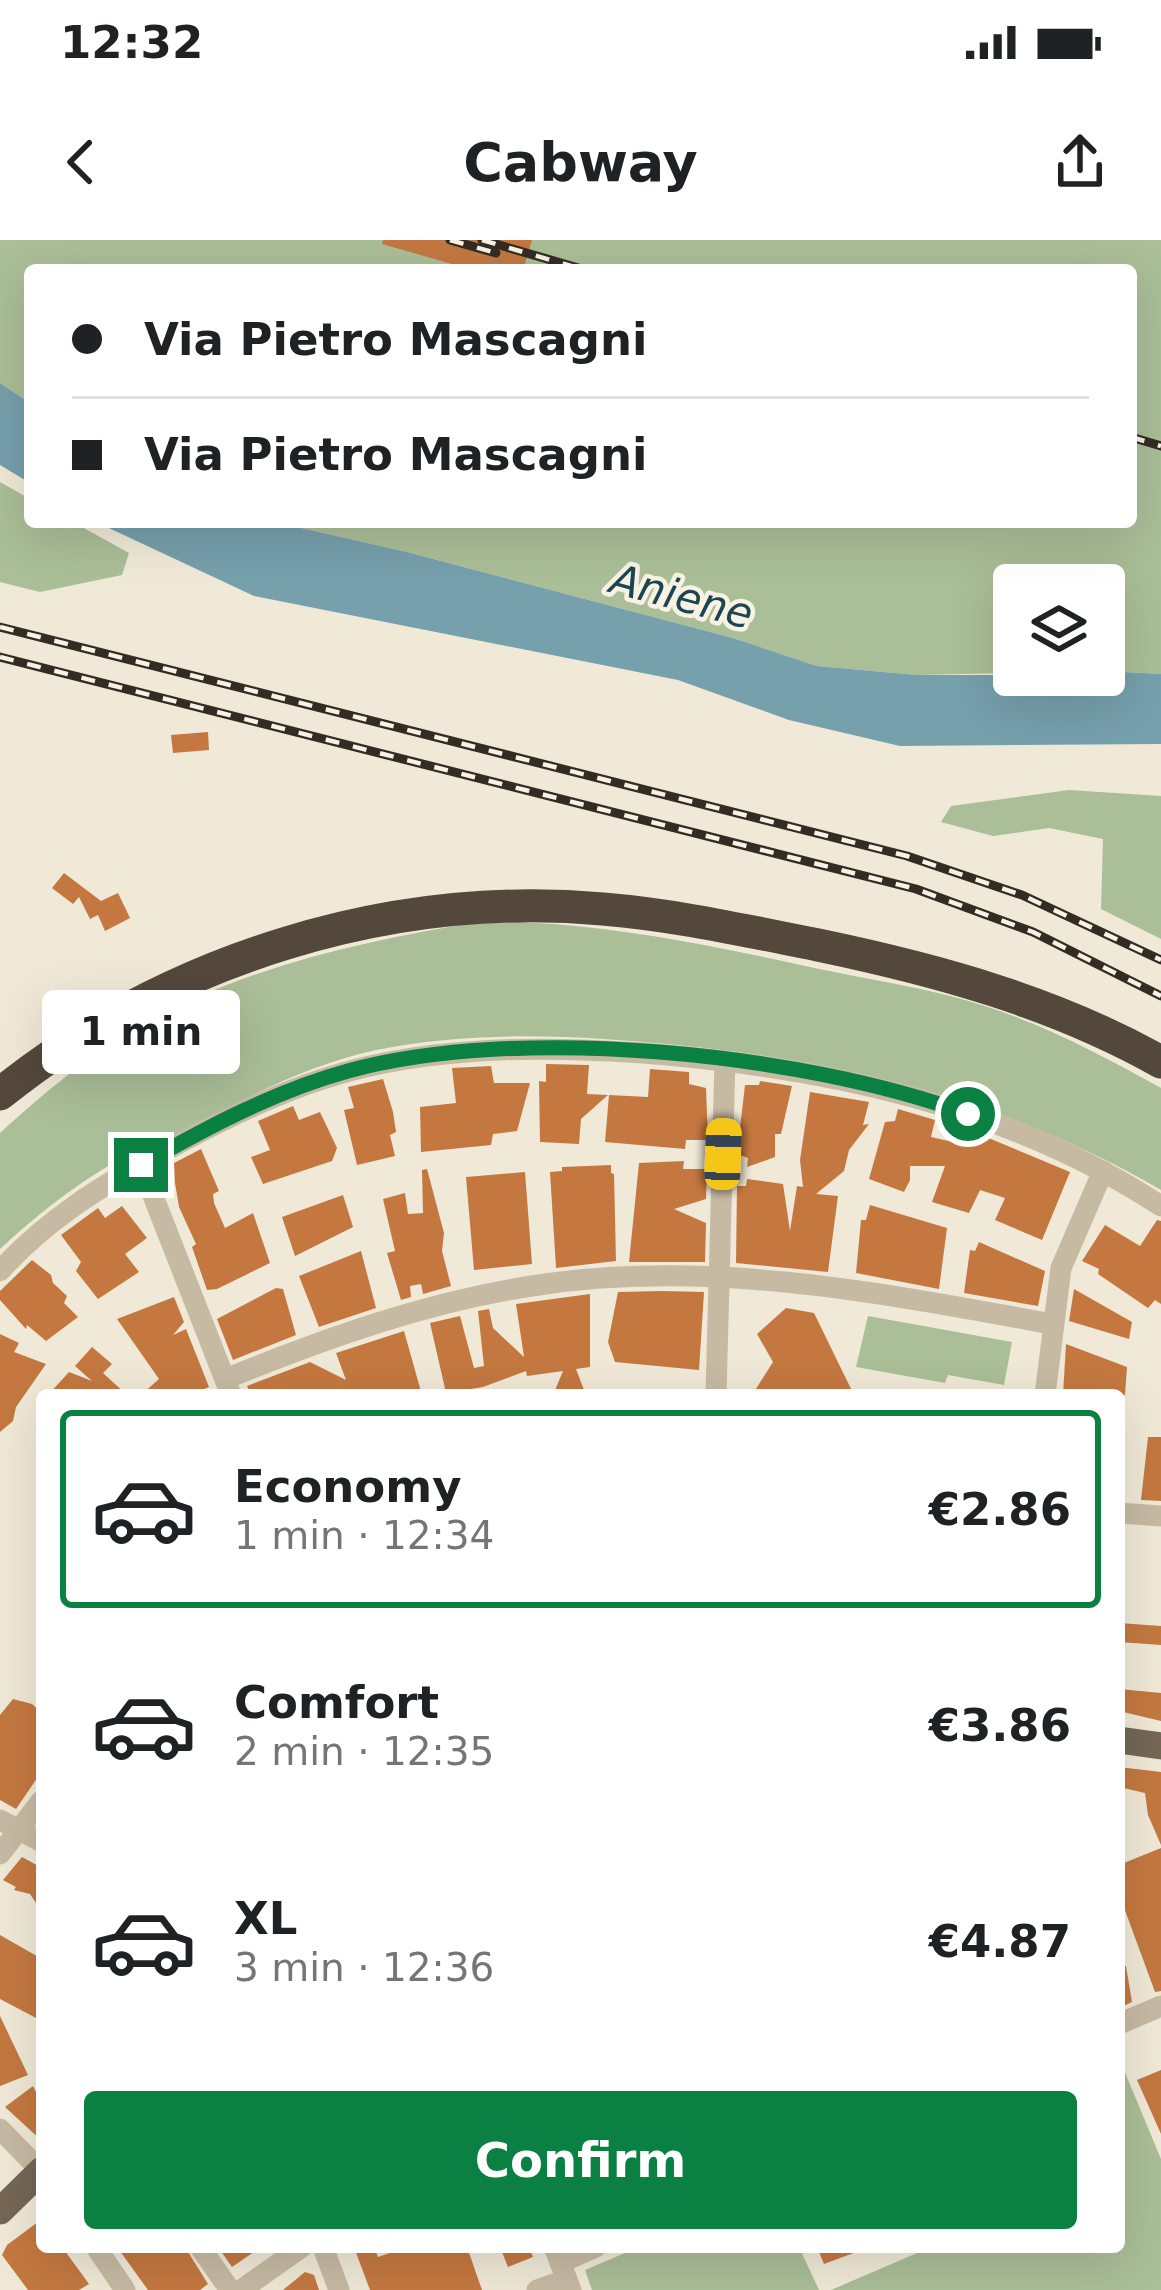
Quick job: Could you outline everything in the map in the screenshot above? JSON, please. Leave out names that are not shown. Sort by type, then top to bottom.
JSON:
[{"type":"highway","points":[[0,1068],[99,1002],[180,961],[263,928],[374,900],[520,885],[666,895],[902,943],[1028,979],[1161,1038]]},
{"type":"highway","points":[[0,1094],[51,1056],[166,991],[283,944],[385,919],[509,906],[668,916],[854,953],[1033,1003],[1161,1062]]},
{"type":"highway","points":[[0,1112],[51,1056]]},
{"type":"main road","points":[[1125,1741],[1161,1746]]},
{"type":"main road","points":[[0,2211],[36,2177]]},
{"type":"street","points":[[0,1271],[64,1212],[141,1165],[265,1102],[332,1076],[388,1062],[469,1052],[553,1049],[725,1060],[897,1091],[998,1125],[1103,1171],[1161,1206]]},
{"type":"street","points":[[716,1389],[725,1060]]},
{"type":"street","points":[[141,1165],[228,1387],[393,1318],[506,1290],[596,1279],[720,1278],[863,1291],[1052,1324]]},
{"type":"street","points":[[1046,1389],[1067,1250],[1103,1171]]},
{"type":"street","points":[[1125,1513],[1161,1516]]},
{"type":"street","points":[[0,1855],[9,1825],[36,1805]]},
{"type":"street","points":[[9,1825],[36,1839]]},
{"type":"street","points":[[1125,2021],[1161,2006]]},
{"type":"street","points":[[0,2129],[36,2165]]},
{"type":"street","points":[[100,2253],[125,2290]]},
{"type":"street","points":[[204,2253],[230,2290]]},
{"type":"street","points":[[241,2290],[293,2253]]},
{"type":"street","points":[[325,2253],[339,2290]]},
{"type":"street","points":[[537,2290],[563,2270]]},
{"type":"green space","points":[[0,240],[1161,240],[1161,674],[1125,672],[1125,564],[993,564],[993,673],[917,675],[817,666],[733,638],[301,528],[1137,528],[1137,264],[24,264],[24,399],[0,383]]},
{"type":"green space","points":[[0,482],[24,496],[24,528],[84,528],[129,553],[122,575],[40,592],[0,582]]},
{"type":"green space","points":[[1069,790],[1161,796],[1161,939],[1101,909],[1103,839],[1049,828],[993,836],[941,822],[951,806]]},
{"type":"green space","points":[[485,921],[605,929],[683,941],[942,994],[1033,1024],[1161,1088],[1161,1190],[1028,1125],[891,1081],[677,1045],[575,1037],[489,1037],[376,1050],[277,1084],[108,1166],[0,1249],[0,1133],[103,1049],[180,1005],[264,971],[351,947]]},
{"type":"green space","points":[[868,1316],[1012,1342],[1004,1385],[948,1375],[945,1383],[856,1367]]},
{"type":"green space","points":[[1125,2072],[1161,2159],[1161,2290],[831,2290],[917,2253],[1125,2253]]},
{"type":"green space","points":[[625,2253],[802,2253],[819,2290],[592,2290],[585,2270]]},
{"type":"water","points":[[0,383],[24,399],[24,479],[0,465]]},
{"type":"water","points":[[109,528],[301,528],[733,638],[817,666],[917,675],[993,675],[993,696],[1125,696],[1125,672],[1161,674],[1161,744],[900,746],[789,720],[678,680],[254,596]]},
{"type":"building","points":[[383,240],[532,240],[525,264],[452,264],[382,244]]},
{"type":"building","points":[[208,732],[209,750],[173,753],[171,735]]},
{"type":"building","points":[[64,873],[101,901],[118,893],[130,918],[105,931],[98,915],[90,919],[79,897],[73,904],[52,888]]},
{"type":"building","points":[[546,1064],[589,1065],[587,1094],[608,1095],[581,1119],[579,1144],[540,1142],[539,1081],[546,1082]]},
{"type":"building","points":[[491,1066],[494,1083],[530,1083],[517,1131],[493,1134],[491,1145],[421,1152],[420,1107],[456,1103],[452,1068]]},
{"type":"building","points":[[650,1069],[689,1072],[689,1084],[706,1088],[708,1140],[686,1140],[685,1149],[605,1142],[609,1095],[648,1097]]},
{"type":"building","points":[[383,1079],[393,1112],[396,1132],[390,1135],[395,1156],[357,1165],[344,1110],[354,1108],[348,1087]]},
{"type":"building","points":[[760,1081],[792,1086],[781,1134],[775,1134],[775,1157],[747,1167],[748,1158],[737,1154],[745,1085],[759,1085]]},
{"type":"building","points":[[810,1092],[869,1102],[863,1125],[869,1124],[849,1150],[844,1171],[816,1194],[838,1196],[828,1272],[736,1263],[737,1186],[746,1186],[747,1179],[783,1184],[790,1231],[797,1186],[803,1187],[800,1160]]},
{"type":"building","points":[[293,1106],[299,1120],[320,1112],[337,1148],[332,1161],[263,1184],[251,1157],[270,1150],[258,1121]]},
{"type":"building","points":[[898,1109],[935,1120],[931,1137],[962,1144],[967,1129],[1070,1172],[1042,1240],[995,1220],[1005,1198],[980,1190],[969,1213],[932,1202],[945,1166],[910,1166],[904,1192],[869,1179],[885,1122],[895,1121]]},
{"type":"building","points":[[201,1149],[219,1191],[213,1194],[214,1203],[225,1228],[253,1213],[270,1263],[207,1290],[192,1247],[196,1244],[179,1207],[174,1163]]},
{"type":"building","points":[[684,1161],[683,1169],[707,1169],[706,1199],[674,1209],[706,1223],[705,1262],[629,1262],[639,1163]]},
{"type":"building","points":[[611,1165],[616,1261],[556,1268],[550,1172]]},
{"type":"building","points":[[427,1169],[444,1233],[442,1251],[451,1286],[423,1294],[421,1284],[410,1286],[411,1297],[401,1300],[387,1253],[395,1251],[383,1199],[405,1193],[408,1214],[423,1213],[422,1170]]},
{"type":"building","points":[[525,1172],[532,1264],[474,1270],[466,1177]]},
{"type":"building","points":[[343,1195],[353,1227],[295,1256],[282,1217]]},
{"type":"building","points":[[870,1205],[947,1228],[939,1289],[856,1273],[861,1220],[866,1220]]},
{"type":"building","points":[[122,1206],[147,1238],[125,1254],[139,1272],[98,1299],[76,1271],[81,1262],[61,1235],[98,1208],[105,1218]]},
{"type":"building","points":[[1157,1220],[1161,1221],[1161,1304],[1155,1300],[1148,1308],[1082,1261],[1105,1225],[1140,1246]]},
{"type":"building","points":[[979,1242],[1045,1271],[1038,1306],[964,1293],[970,1250],[975,1251]]},
{"type":"building","points":[[361,1251],[376,1308],[319,1327],[299,1276]]},
{"type":"building","points":[[32,1260],[51,1275],[67,1296],[64,1303],[78,1317],[46,1341],[27,1325],[26,1329],[0,1300],[0,1291]]},
{"type":"building","points":[[276,1288],[283,1289],[296,1335],[233,1360],[217,1319]]},
{"type":"building","points":[[1074,1289],[1132,1322],[1129,1339],[1069,1321]]},
{"type":"building","points":[[618,1292],[704,1292],[699,1370],[615,1362],[608,1342]]},
{"type":"building","points":[[590,1294],[590,1367],[576,1369],[584,1389],[556,1389],[563,1371],[527,1376],[526,1371],[483,1387],[445,1389],[430,1323],[460,1316],[474,1368],[484,1366],[478,1311],[489,1309],[493,1328],[524,1357],[516,1304]]},
{"type":"building","points":[[174,1297],[184,1322],[173,1335],[186,1329],[209,1387],[148,1389],[159,1379],[117,1319]]},
{"type":"building","points":[[786,1308],[814,1313],[851,1389],[756,1389],[773,1362],[757,1334]]},
{"type":"building","points":[[404,1331],[420,1389],[247,1386],[310,1362],[346,1380],[336,1353]]},
{"type":"building","points":[[0,1334],[19,1343],[14,1352],[46,1364],[16,1407],[13,1421],[0,1432]]},
{"type":"building","points":[[1066,1344],[1127,1367],[1125,1395],[1125,1389],[1063,1389]]},
{"type":"building","points":[[92,1347],[112,1364],[103,1373],[120,1389],[53,1389],[69,1372],[92,1381],[75,1366]]},
{"type":"building","points":[[1148,1437],[1161,1437],[1161,1501],[1141,1500]]},
{"type":"building","points":[[1125,1623],[1161,1626],[1161,1645],[1125,1642]]},
{"type":"building","points":[[1125,1690],[1161,1693],[1161,1721],[1125,1712]]},
{"type":"building","points":[[13,1699],[36,1708],[36,1780],[16,1809],[0,1800],[0,1715]]},
{"type":"building","points":[[1125,1768],[1161,1772],[1161,1845],[1148,1815],[1145,1793],[1125,1788]]},
{"type":"building","points":[[1161,1848],[1161,1991],[1155,1992],[1125,1910],[1125,1863]]},
{"type":"building","points":[[22,1857],[36,1865],[36,1903],[30,1894],[14,1890],[3,1880]]},
{"type":"building","points":[[0,1935],[36,1956],[36,2018],[0,1999]]},
{"type":"building","points":[[1125,1966],[1126,1966],[1132,2002],[1125,2005]]},
{"type":"building","points":[[0,2016],[28,2075],[0,2086]]},
{"type":"building","points":[[1161,2070],[1161,2134],[1137,2080]]},
{"type":"building","points":[[33,2086],[36,2135],[5,2107]]},
{"type":"building","points":[[36,2223],[36,2253],[66,2253],[89,2284],[79,2290],[28,2290],[2,2255],[7,2245]]},
{"type":"building","points":[[121,2253],[189,2253],[208,2284],[200,2290],[148,2290]]},
{"type":"building","points":[[222,2253],[252,2253],[232,2267]]},
{"type":"building","points":[[356,2253],[376,2253],[378,2257],[469,2253],[482,2290],[370,2290]]},
{"type":"building","points":[[502,2253],[531,2253],[533,2257],[508,2267]]},
{"type":"building","points":[[819,2253],[854,2253],[824,2264]]},
{"type":"building","points":[[305,2272],[314,2275],[319,2290],[283,2290]]},
{"type":"railway","points":[[450,240],[496,253]]},
{"type":"railway","points":[[482,240],[564,264]]},
{"type":"railway","points":[[1137,439],[1161,446]]},
{"type":"railway","points":[[0,627],[907,856],[1022,895],[1161,960]]},
{"type":"railway","points":[[0,657],[916,889],[1033,932],[1161,996]]},
{"type":"route","points":[[141,1165],[213,1126],[332,1076],[420,1057],[492,1051],[583,1049],[725,1060],[885,1088],[968,1114]]},
{"type":"water label","name":"Aniene","points":[[682,596]]}]
